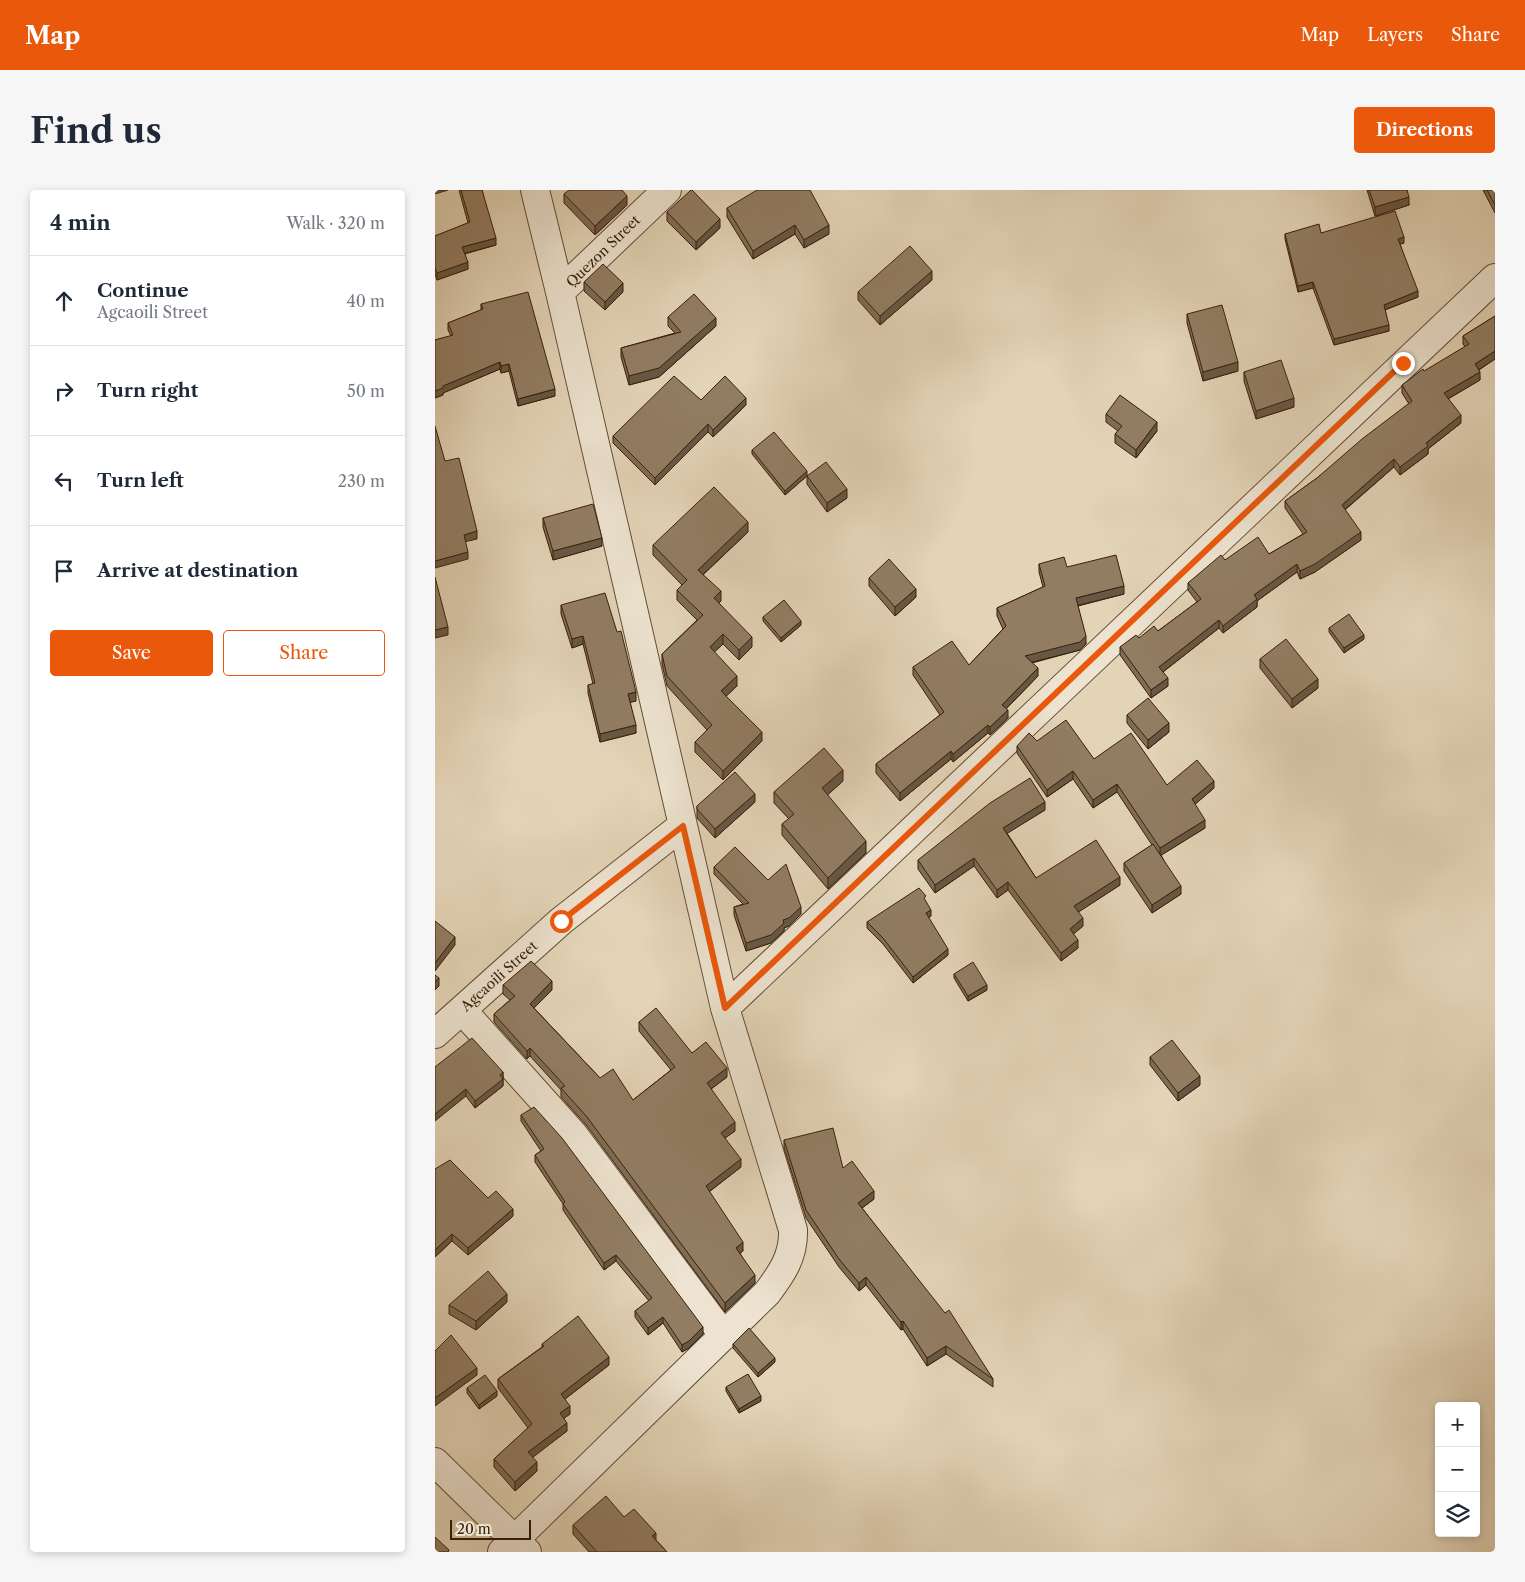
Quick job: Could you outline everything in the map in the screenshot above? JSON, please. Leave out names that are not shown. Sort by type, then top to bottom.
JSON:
[{"type":"street","points":[[435,1462],[515,1548],[767,1293],[790,1258],[793,1243],[793,1230],[725,1008],[535,190]]},
{"type":"street","name":"Quezon Street","points":[[560,292],[667,190]]},
{"type":"street","points":[[725,1008],[1495,278]]},
{"type":"street","name":"Agcaoili Street","points":[[435,1034],[561,921],[683,826]]},
{"type":"street","points":[[462,1010],[574,1135],[724,1336]]},
{"type":"building","points":[[461,190],[482,190],[496,238],[462,247],[468,262],[437,273],[435,267],[435,236],[470,222]]},
{"type":"building","points":[[569,190],[622,190],[627,196],[595,226],[564,194]]},
{"type":"building","points":[[691,190],[720,219],[696,242],[667,212]]},
{"type":"building","points":[[757,190],[810,190],[829,225],[804,240],[795,225],[753,251],[727,208]]},
{"type":"building","points":[[1369,190],[1407,190],[1409,197],[1375,207]]},
{"type":"building","points":[[1487,190],[1495,190],[1495,205]]},
{"type":"building","points":[[1395,211],[1404,237],[1398,239],[1418,291],[1384,305],[1389,325],[1334,339],[1313,282],[1298,286],[1285,234],[1319,224],[1321,233]]},
{"type":"building","points":[[910,246],[932,271],[880,316],[858,292]]},
{"type":"building","points":[[603,264],[623,283],[605,302],[584,282]]},
{"type":"building","points":[[528,292],[555,389],[518,399],[509,364],[501,366],[500,362],[435,391],[435,340],[453,335],[448,323],[483,309],[481,304]]},
{"type":"building","points":[[694,294],[716,318],[659,368],[629,376],[621,348],[681,332],[668,317]]},
{"type":"building","points":[[1222,305],[1238,362],[1203,372],[1187,314]]},
{"type":"building","points":[[1495,316],[1495,351],[1475,364],[1480,372],[1444,393],[1461,415],[1426,443],[1428,446],[1400,467],[1394,459],[1342,505],[1361,532],[1315,564],[1300,571],[1297,564],[1254,595],[1257,599],[1223,626],[1219,620],[1159,667],[1168,678],[1151,690],[1120,647],[1136,635],[1139,638],[1154,626],[1158,631],[1201,599],[1188,583],[1221,555],[1225,560],[1258,537],[1269,554],[1307,532],[1285,501],[1317,478],[1362,439],[1412,401],[1402,385],[1423,369],[1424,371],[1469,344],[1463,336]]},
{"type":"building","points":[[1281,360],[1294,398],[1256,411],[1244,372]]},
{"type":"building","points":[[674,376],[701,400],[725,376],[746,398],[713,430],[708,424],[655,478],[613,436]]},
{"type":"building","points":[[1120,395],[1157,422],[1136,450],[1115,434],[1122,426],[1106,414]]},
{"type":"building","points":[[435,426],[445,461],[459,458],[477,531],[464,535],[468,552],[435,561]]},
{"type":"building","points":[[774,432],[807,471],[785,491],[752,450]]},
{"type":"building","points":[[826,462],[847,489],[827,503],[807,476]]},
{"type":"building","points":[[714,487],[748,522],[698,570],[721,591],[714,598],[752,637],[739,650],[723,634],[710,647],[737,676],[721,691],[762,732],[723,771],[695,742],[712,725],[667,676],[662,654],[703,615],[677,590],[687,580],[653,545]]},
{"type":"building","points":[[593,504],[602,538],[553,551],[543,518]]},
{"type":"building","points":[[1116,555],[1124,586],[1076,598],[1086,636],[1080,642],[1025,656],[1038,668],[1002,705],[1008,710],[990,727],[988,725],[953,754],[951,751],[900,793],[876,764],[944,712],[913,667],[952,641],[969,665],[1006,626],[997,608],[1045,586],[1039,564],[1064,557],[1067,567]]},
{"type":"building","points":[[889,559],[916,589],[895,607],[869,578]]},
{"type":"building","points":[[435,577],[448,627],[435,630]]},
{"type":"building","points":[[605,593],[617,632],[621,631],[636,692],[628,694],[636,725],[600,734],[588,685],[595,683],[583,636],[572,639],[561,605]]},
{"type":"building","points":[[784,600],[801,621],[781,638],[763,617]]},
{"type":"building","points":[[1349,614],[1364,635],[1344,648],[1329,628]]},
{"type":"building","points":[[1286,639],[1318,679],[1292,699],[1260,659]]},
{"type":"building","points":[[1148,698],[1169,723],[1148,740],[1127,715]]},
{"type":"building","points":[[1066,720],[1094,759],[1131,733],[1167,785],[1197,760],[1214,781],[1192,799],[1205,820],[1160,848],[1117,784],[1093,800],[1073,771],[1047,790],[1017,746],[1029,733],[1037,741]]},
{"type":"building","points":[[824,748],[843,770],[822,788],[866,841],[828,878],[782,824],[794,814],[774,792]]},
{"type":"building","points":[[735,772],[755,794],[715,829],[697,809],[697,806]]},
{"type":"building","points":[[1030,778],[1045,802],[1003,828],[1036,878],[1096,840],[1120,877],[1074,906],[1083,918],[1070,929],[1078,940],[1061,953],[1008,882],[997,890],[974,858],[935,885],[918,860],[990,803]]},
{"type":"building","points":[[1153,844],[1181,886],[1152,905],[1124,863]]},
{"type":"building","points":[[735,847],[768,880],[786,864],[801,907],[789,918],[783,920],[784,923],[771,935],[746,943],[734,907],[749,903],[714,867]]},
{"type":"building","points":[[919,888],[926,896],[924,898],[931,910],[926,913],[948,949],[913,977],[883,938],[867,922]]},
{"type":"building","points":[[435,921],[455,937],[435,963]]},
{"type":"building","points":[[531,961],[552,981],[530,1004],[600,1078],[613,1069],[633,1100],[675,1067],[639,1022],[656,1008],[692,1053],[706,1042],[727,1068],[707,1083],[735,1122],[721,1133],[741,1159],[706,1186],[743,1242],[736,1248],[755,1275],[725,1303],[587,1117],[561,1088],[565,1086],[530,1048],[527,1051],[494,1014],[515,996],[503,985]]},
{"type":"building","points":[[973,962],[987,985],[968,996],[954,974]]},
{"type":"building","points":[[472,1038],[503,1072],[500,1075],[503,1079],[475,1101],[466,1089],[435,1114],[435,1067]]},
{"type":"building","points":[[1172,1040],[1200,1076],[1178,1093],[1150,1057]]},
{"type":"building","points":[[534,1107],[562,1138],[703,1327],[689,1341],[682,1345],[663,1317],[648,1328],[635,1311],[652,1298],[616,1255],[604,1263],[563,1204],[565,1202],[535,1155],[544,1149],[521,1115]]},
{"type":"building","points":[[833,1128],[843,1168],[852,1161],[874,1191],[858,1203],[945,1313],[949,1310],[993,1379],[946,1346],[927,1358],[903,1321],[901,1322],[866,1277],[859,1283],[839,1259],[806,1210],[784,1140]]},
{"type":"building","points":[[450,1160],[488,1198],[496,1191],[513,1209],[468,1248],[452,1234],[435,1250],[435,1169]]},
{"type":"building","points":[[488,1271],[507,1294],[476,1321],[449,1305]]},
{"type":"building","points":[[578,1316],[609,1357],[561,1394],[570,1406],[560,1413],[567,1423],[528,1452],[537,1462],[515,1482],[494,1459],[532,1424],[498,1379],[544,1346],[542,1344]]},
{"type":"building","points":[[749,1328],[775,1358],[758,1373],[733,1344]]},
{"type":"building","points":[[451,1335],[477,1368],[435,1398],[435,1351]]},
{"type":"building","points":[[748,1374],[761,1396],[739,1409],[726,1387]]},
{"type":"building","points":[[485,1375],[497,1391],[479,1405],[467,1388]]},
{"type":"building","points":[[606,1496],[624,1517],[634,1509],[656,1533],[652,1536],[667,1552],[597,1552],[573,1525]]},
{"type":"building","points":[[435,1537],[449,1550],[448,1552],[435,1552]]},
{"type":"route","points":[[561,921],[683,826],[725,1008],[1403,363]]}]
